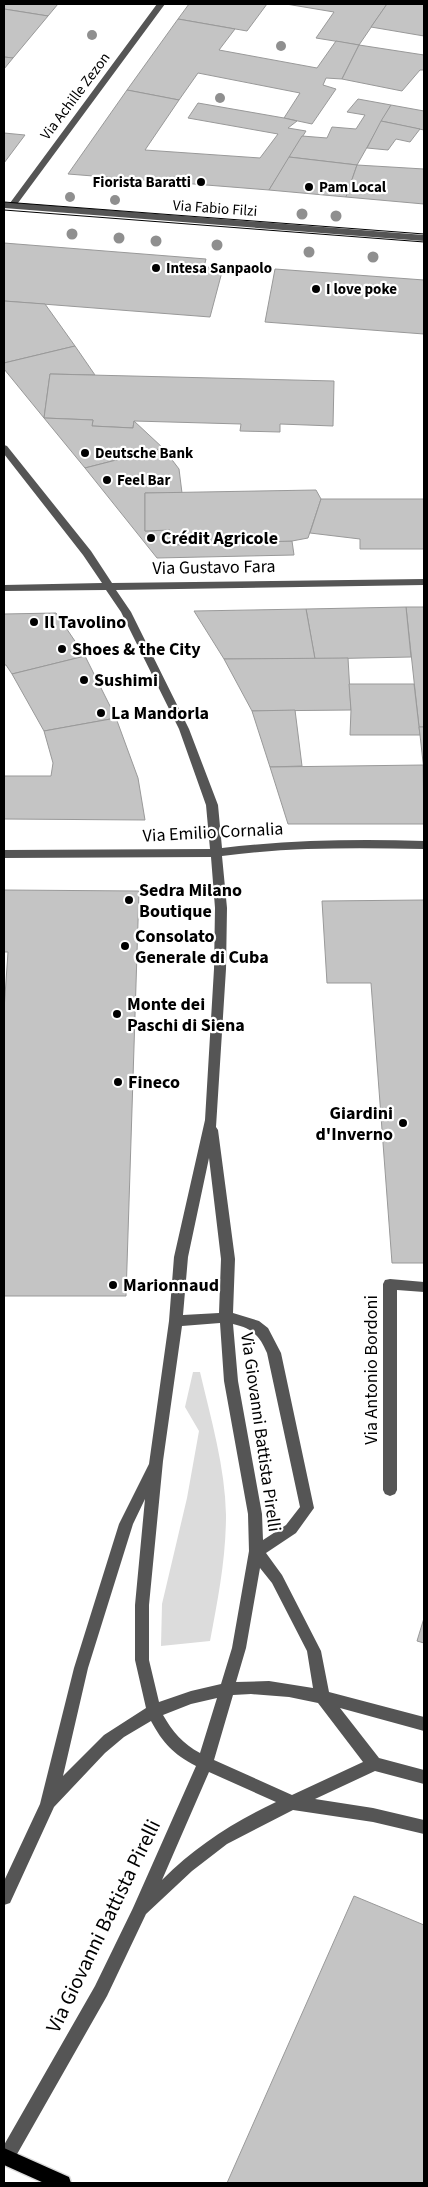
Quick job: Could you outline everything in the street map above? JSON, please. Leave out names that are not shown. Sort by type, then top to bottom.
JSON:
[{"type":"main road","points":[[4,2158],[63,2183]]},
{"type":"street","name":"Via Achille Zezon","points":[[8,205],[161,4]]},
{"type":"street","name":"Via Fabio Filzi","points":[[8,205],[424,238]]},
{"type":"street","name":"Via Giovanni Battista Pirelli","points":[[4,448],[88,553],[126,612],[184,729],[212,805],[222,908],[211,1120],[181,1258],[176,1321],[156,1461],[142,1605],[142,1660],[154,1712],[166,1734],[184,1752],[205,1763]]},
{"type":"street","name":"Via Gustavo Fara","points":[[4,588],[424,582]]},
{"type":"street","name":"Via Emilio Cornalia","points":[[4,854],[216,853],[269,846],[319,844],[424,845]]},
{"type":"street","name":"Via Giovanni Battista Pirelli","points":[[4,2158],[101,1991],[138,1913],[205,1763],[238,1648],[256,1552],[255,1514],[231,1381],[226,1318],[228,1259],[211,1120]]},
{"type":"street","name":"Via Antonio Bordoni","points":[[390,1490],[390,1284],[424,1287]]},
{"type":"street","name":"Via Giovanni Battista Pirelli","points":[[176,1321],[226,1318],[245,1320],[263,1332],[274,1353],[307,1508],[299,1522],[286,1535],[256,1552]]},
{"type":"street","name":"Via Giovanni Battista Pirelli","points":[[4,1898],[48,1804],[81,1668],[126,1524],[156,1461]]},
{"type":"street","points":[[256,1552],[277,1579],[314,1651],[322,1696],[374,1764],[424,1777]]},
{"type":"street","points":[[227,1690],[268,1688],[322,1696],[424,1724]]},
{"type":"street","name":"Via Giovanni Battista Pirelli","points":[[48,1804],[80,1766],[119,1732],[154,1712],[176,1703],[227,1690]]},
{"type":"street","points":[[205,1763],[294,1803],[373,1814],[424,1827]]},
{"type":"street","points":[[138,1913],[186,1866],[222,1839],[276,1810],[374,1764]]},
{"type":"shaded area","points":[[193,1372],[200,1372],[213,1425],[223,1479],[226,1531],[223,1563],[210,1641],[161,1646],[162,1604],[187,1498],[199,1431],[185,1407]]},
{"type":"building","points":[[4,4],[58,4],[48,16],[4,9]]},
{"type":"building","points":[[189,4],[267,4],[247,31],[178,19]]},
{"type":"building","points":[[286,4],[387,4],[359,45],[316,38],[334,12]]},
{"type":"building","points":[[387,4],[424,4],[424,36],[371,27]]},
{"type":"building","points":[[4,9],[48,16],[13,58],[4,57]]},
{"type":"building","points":[[178,19],[235,29],[219,50],[317,68],[336,41],[359,45],[342,79],[326,78],[323,85],[336,89],[312,124],[284,118],[300,93],[198,73],[179,100],[127,90]]},
{"type":"building","points":[[359,45],[424,55],[424,70],[420,70],[402,91],[342,79]]},
{"type":"building","points":[[4,57],[13,58],[4,69]]},
{"type":"building","points":[[127,90],[179,100],[145,150],[260,158],[278,134],[188,118],[198,103],[297,121],[288,128],[306,131],[269,190],[68,174]]},
{"type":"building","points":[[358,99],[391,105],[357,165],[289,157],[302,136],[327,138],[332,127],[356,129],[365,115],[347,112]]},
{"type":"building","points":[[391,105],[424,111],[424,130],[381,121]]},
{"type":"building","points":[[381,121],[420,129],[410,142],[396,139],[388,150],[367,148]]},
{"type":"building","points":[[4,133],[25,135],[4,163]]},
{"type":"building","points":[[289,157],[357,165],[346,197],[269,190]]},
{"type":"building","points":[[357,165],[424,169],[424,204],[346,197]]},
{"type":"building","points":[[4,243],[206,259],[204,267],[223,268],[210,317],[4,301]]},
{"type":"building","points":[[275,269],[424,280],[424,334],[265,322]]},
{"type":"building","points":[[4,301],[45,304],[75,346],[4,363]]},
{"type":"building","points":[[75,346],[95,375],[50,374],[44,418],[4,369],[4,363]]},
{"type":"building","points":[[50,374],[334,381],[333,426],[280,424],[280,432],[240,431],[241,424],[134,421],[133,428],[92,426],[93,420],[44,418]]},
{"type":"building","points":[[44,418],[93,420],[92,426],[133,428],[134,421],[163,448],[85,468]]},
{"type":"building","points":[[163,448],[179,469],[182,493],[145,493],[145,531],[170,530],[169,545],[292,541],[294,555],[157,558],[85,468]]},
{"type":"building","points":[[316,490],[321,499],[308,538],[292,541],[169,545],[170,530],[145,531],[145,493]]},
{"type":"building","points":[[321,499],[424,499],[424,549],[360,549],[360,539],[310,533]]},
{"type":"building","points":[[406,607],[424,607],[424,727],[419,727]]},
{"type":"building","points":[[406,607],[411,657],[315,659],[306,609]]},
{"type":"building","points":[[306,609],[315,659],[224,659],[194,611]]},
{"type":"building","points":[[56,613],[85,656],[12,674],[4,665],[4,614]]},
{"type":"building","points":[[85,656],[116,718],[44,731],[12,674]]},
{"type":"building","points":[[348,658],[351,710],[252,711],[224,659]]},
{"type":"building","points":[[349,684],[414,684],[420,735],[350,735]]},
{"type":"building","points":[[295,710],[302,766],[270,767],[252,711]]},
{"type":"building","points":[[116,718],[138,778],[145,820],[4,819],[4,776],[51,776],[53,763],[44,731]]},
{"type":"building","points":[[419,727],[424,727],[424,771],[420,735]]},
{"type":"building","points":[[423,765],[424,824],[288,824],[270,767]]},
{"type":"building","points":[[4,890],[139,891],[126,1296],[4,1296],[4,1010],[8,952],[4,952]]},
{"type":"building","name":"Giardini d'Inverno","points":[[424,900],[424,1263],[392,1263],[371,983],[327,983],[322,901]]},
{"type":"building","points":[[424,1618],[424,1643],[417,1641]]},
{"type":"building","points":[[354,1896],[424,1925],[424,2183],[227,2183]]},
{"type":"tram line","points":[[4,202],[424,234]]},
{"type":"tram line","points":[[4,210],[424,242]]},
{"type":"place","name":"Fiorista Baratti","points":[[201,182]]},
{"type":"place","name":"Pam Local","points":[[309,187]]},
{"type":"place","name":"Intesa Sanpaolo","points":[[156,268]]},
{"type":"place","name":"I love poke","points":[[316,289]]},
{"type":"place","name":"Deutsche Bank","points":[[85,453]]},
{"type":"place","name":"Feel Bar","points":[[107,480]]},
{"type":"place","name":"Crédit Agricole","points":[[151,538]]},
{"type":"place","name":"Il Tavolino","points":[[34,622]]},
{"type":"place","name":"Shoes & the City","points":[[62,649]]},
{"type":"place","name":"Sushimi","points":[[84,680]]},
{"type":"place","name":"La Mandorla","points":[[101,713]]},
{"type":"place","name":"Sedra Milano Boutique","points":[[129,900]]},
{"type":"place","name":"Consolato Generale di Cuba","points":[[125,946]]},
{"type":"place","name":"Monte dei Paschi di Siena","points":[[117,1014]]},
{"type":"place","name":"Fineco","points":[[118,1082]]},
{"type":"place","name":"Giardini d'Inverno","points":[[403,1123]]},
{"type":"place","name":"Marionnaud","points":[[113,1285]]}]
